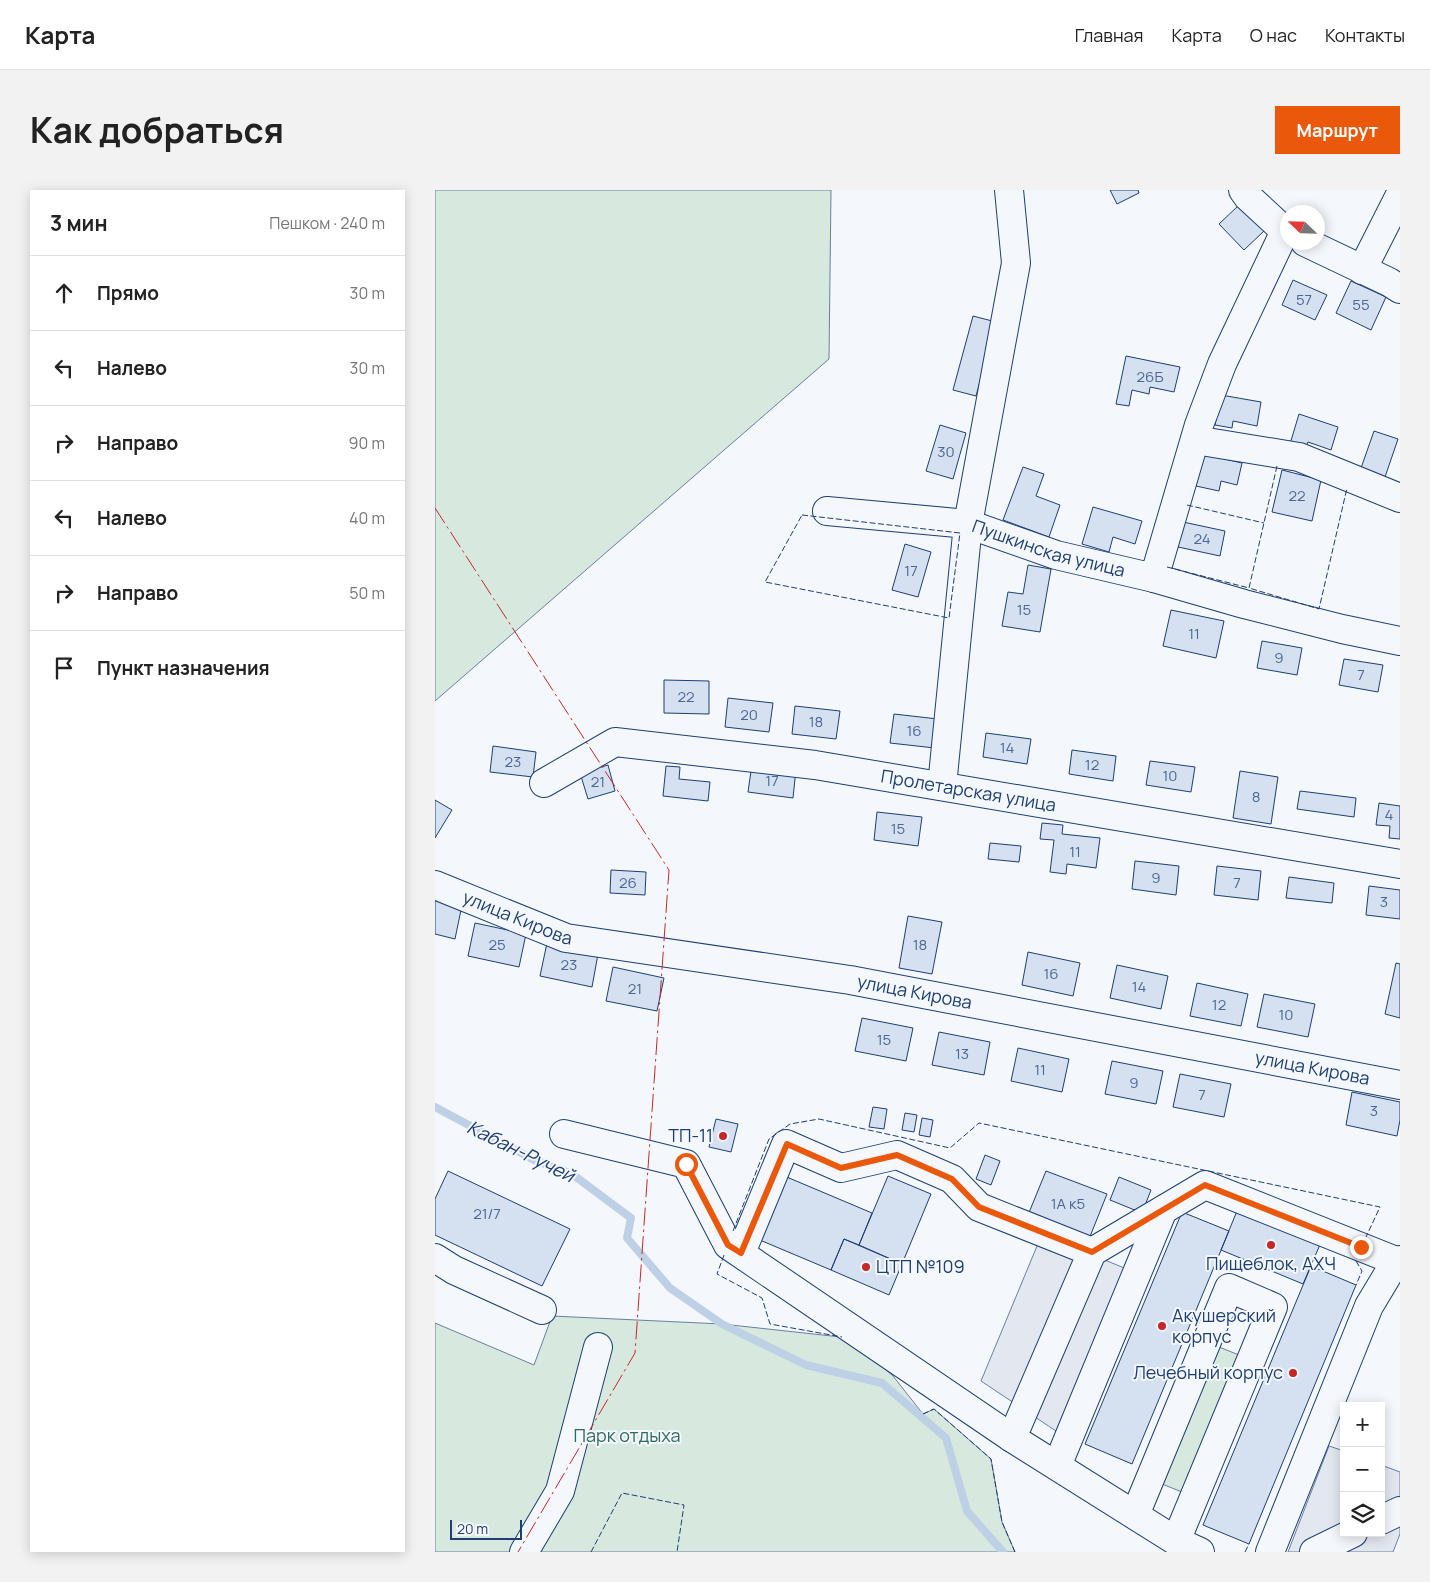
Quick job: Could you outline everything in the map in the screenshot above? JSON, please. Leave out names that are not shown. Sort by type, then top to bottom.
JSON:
[{"type":"street","name":"Пушкинская улица","points":[[1009,190],[1016,263],[968,524],[1056,555],[1154,578],[1333,627],[1400,641]]},
{"type":"street","points":[[1243,190],[1248,197],[1280,225]]},
{"type":"street","points":[[1362,270],[1400,195]]},
{"type":"street","points":[[1154,578],[1195,440],[1222,364],[1284,250]]},
{"type":"street","points":[[1321,250],[1400,289]]},
{"type":"street","points":[[1195,440],[1299,457],[1400,498]]},
{"type":"street","points":[[827,511],[968,524],[942,786]]},
{"type":"street","name":"Пролетарская улица","points":[[544,783],[615,742],[815,765],[1400,864]]},
{"type":"street","name":"улица Кирова","points":[[435,885],[566,938],[850,980],[1400,1085]]},
{"type":"street","points":[[563,1134],[686,1164],[728,1245],[1012,1438],[1135,1515],[1188,1546],[1273,1307],[1229,1288],[1135,1515]]},
{"type":"street","points":[[741,1253],[787,1144],[841,1168],[897,1155],[952,1179],[979,1207],[1092,1252]]},
{"type":"street","points":[[1012,1438],[1092,1252],[1205,1185],[1398,1260],[1369,1306],[1270,1552]]},
{"type":"street","points":[[1057,1466],[1163,1210]]},
{"type":"street","points":[[435,1258],[454,1270],[542,1310]]},
{"type":"street","points":[[524,1552],[560,1491],[598,1347]]},
{"type":"street","points":[[1385,1518],[1400,1511]]},
{"type":"street","points":[[1314,1552],[1345,1537]]},
{"type":"green space","points":[[435,190],[831,190],[829,359],[435,701]]},
{"type":"green space","name":"Парк отдыха","points":[[552,1316],[722,1324],[850,1338],[893,1376],[923,1414],[934,1409],[991,1459],[1002,1522],[1015,1552],[435,1552],[435,1323],[534,1365]]},
{"type":"green space","points":[[1219,1347],[1239,1355],[1182,1492],[1162,1484]]},
{"type":"shaded area","points":[[1042,1234],[1146,1277],[1062,1435],[981,1381]]},
{"type":"shaded area","points":[[1329,1446],[1340,1450],[1340,1537],[1385,1537],[1385,1466],[1400,1472],[1400,1534],[1393,1552],[1288,1552]]},
{"type":"building","points":[[1110,190],[1138,190],[1139,193],[1117,204]]},
{"type":"building","points":[[1239,205],[1264,231],[1244,250],[1219,224]]},
{"type":"building","points":[[1293,280],[1327,295],[1315,320],[1282,305]]},
{"type":"building","points":[[1351,281],[1386,297],[1371,330],[1336,313]]},
{"type":"building","points":[[973,316],[996,322],[976,396],[953,390]]},
{"type":"building","points":[[1126,356],[1180,367],[1174,392],[1150,387],[1149,394],[1132,390],[1129,406],[1116,404]]},
{"type":"building","points":[[1221,395],[1261,402],[1257,426],[1233,421],[1232,428],[1215,425]]},
{"type":"building","points":[[1299,414],[1338,427],[1331,450],[1308,442],[1305,449],[1290,444]]},
{"type":"building","points":[[940,425],[966,433],[953,479],[926,471]]},
{"type":"building","points":[[1374,431],[1398,439],[1384,480],[1360,471]]},
{"type":"building","points":[[1203,454],[1242,463],[1237,485],[1221,481],[1219,491],[1196,486]]},
{"type":"building","points":[[1023,467],[1044,474],[1036,496],[1060,505],[1049,537],[1003,520]]},
{"type":"building","points":[[1282,470],[1321,480],[1312,521],[1272,512]]},
{"type":"building","points":[[1093,507],[1142,521],[1135,544],[1113,537],[1109,552],[1082,544]]},
{"type":"building","points":[[1183,522],[1225,531],[1220,556],[1178,547]]},
{"type":"building","points":[[905,544],[931,552],[918,597],[892,590]]},
{"type":"building","points":[[1028,565],[1051,569],[1040,632],[1002,626],[1008,592],[1023,594]]},
{"type":"building","points":[[1171,610],[1224,621],[1216,658],[1163,646]]},
{"type":"building","points":[[1262,641],[1302,648],[1297,675],[1257,668]]},
{"type":"building","points":[[1344,659],[1383,665],[1378,692],[1339,685]]},
{"type":"building","points":[[664,680],[709,681],[709,714],[664,713]]},
{"type":"building","points":[[728,698],[773,703],[769,732],[725,727]]},
{"type":"building","points":[[795,706],[840,711],[836,739],[792,734]]},
{"type":"building","points":[[894,714],[938,719],[935,748],[890,743]]},
{"type":"building","points":[[986,733],[1031,739],[1027,764],[983,757]]},
{"type":"building","points":[[493,746],[536,752],[533,777],[490,772]]},
{"type":"building","points":[[1072,750],[1116,756],[1113,781],[1069,774]]},
{"type":"building","points":[[1150,761],[1195,767],[1191,792],[1146,785]]},
{"type":"building","points":[[752,764],[796,769],[793,798],[748,792]]},
{"type":"building","points":[[608,765],[615,791],[588,799],[580,773]]},
{"type":"building","points":[[666,766],[680,767],[679,779],[710,782],[708,801],[663,796]]},
{"type":"building","points":[[1240,771],[1278,777],[1271,824],[1233,818]]},
{"type":"building","points":[[1300,791],[1356,798],[1354,817],[1297,809]]},
{"type":"building","points":[[435,800],[452,810],[435,838]]},
{"type":"building","points":[[1379,803],[1400,806],[1400,839],[1389,838],[1390,826],[1376,825]]},
{"type":"building","points":[[877,812],[922,817],[918,846],[874,840]]},
{"type":"building","points":[[1042,823],[1063,825],[1062,834],[1100,838],[1096,868],[1067,864],[1066,874],[1050,872],[1054,840],[1040,839]]},
{"type":"building","points":[[990,843],[1021,846],[1019,862],[988,859]]},
{"type":"building","points":[[1135,861],[1179,866],[1176,895],[1132,889]]},
{"type":"building","points":[[1217,866],[1261,871],[1258,900],[1214,895]]},
{"type":"building","points":[[611,870],[646,872],[645,895],[610,893]]},
{"type":"building","points":[[1289,877],[1334,883],[1332,903],[1286,898]]},
{"type":"building","points":[[1369,886],[1400,890],[1400,919],[1366,915]]},
{"type":"building","points":[[435,900],[462,905],[455,939],[435,934]]},
{"type":"building","points":[[908,916],[942,922],[932,974],[899,968]]},
{"type":"building","points":[[475,923],[526,934],[519,967],[468,956]]},
{"type":"building","points":[[547,943],[598,954],[592,987],[540,976]]},
{"type":"building","points":[[1028,952],[1080,963],[1073,996],[1022,985]]},
{"type":"building","points":[[1396,963],[1400,964],[1400,1018],[1385,1014]]},
{"type":"building","points":[[1117,965],[1168,976],[1161,1009],[1110,998]]},
{"type":"building","points":[[613,967],[664,978],[657,1011],[606,1001]]},
{"type":"building","points":[[1197,983],[1248,994],[1241,1026],[1190,1016]]},
{"type":"building","points":[[1264,994],[1315,1004],[1308,1037],[1257,1027]]},
{"type":"building","points":[[862,1018],[913,1028],[906,1061],[855,1051]]},
{"type":"building","points":[[939,1032],[990,1042],[984,1075],[932,1065]]},
{"type":"building","points":[[1018,1048],[1069,1059],[1062,1092],[1011,1081]]},
{"type":"building","points":[[1112,1061],[1163,1071],[1156,1104],[1105,1094]]},
{"type":"building","points":[[1180,1074],[1231,1084],[1224,1117],[1173,1107]]},
{"type":"building","points":[[1352,1092],[1400,1102],[1400,1120],[1397,1136],[1346,1125]]},
{"type":"building","points":[[873,1107],[887,1109],[884,1129],[869,1127]]},
{"type":"building","points":[[905,1113],[917,1115],[914,1132],[902,1130]]},
{"type":"building","points":[[922,1118],[933,1120],[930,1137],[919,1135]]},
{"type":"building","name":"ТП-11","points":[[716,1119],[738,1124],[731,1152],[709,1147]]},
{"type":"building","points":[[985,1155],[1000,1161],[991,1185],[976,1179]]},
{"type":"building","points":[[448,1171],[570,1229],[542,1286],[435,1235],[435,1199]]},
{"type":"building","points":[[1046,1171],[1107,1194],[1089,1239],[1028,1215]]},
{"type":"building","points":[[782,1175],[872,1213],[859,1245],[844,1239],[831,1270],[755,1238]]},
{"type":"building","points":[[888,1176],[931,1194],[902,1264],[859,1245]]},
{"type":"building","points":[[1119,1177],[1151,1190],[1142,1213],[1110,1200]]},
{"type":"building","name":"Пищеблок, АХЧ","points":[[1239,1206],[1322,1240],[1303,1284],[1221,1250]]},
{"type":"building","name":"Акушерский корпус","points":[[1182,1212],[1229,1231],[1132,1464],[1085,1444]]},
{"type":"building","name":"ЦТП №109","points":[[844,1239],[902,1264],[889,1295],[831,1270]]},
{"type":"building","name":"Лечебный корпус","points":[[1311,1266],[1356,1285],[1249,1544],[1203,1525]]},
{"type":"waterway","name":"Кабан-Ручей","points":[[435,1107],[534,1160],[572,1174],[631,1218],[627,1238],[670,1288],[722,1324],[806,1365],[882,1383],[946,1438],[967,1511],[1003,1552]]},
{"type":"fence","points":[[1277,466],[1249,588],[1319,609],[1347,488]]},
{"type":"fence","points":[[1187,505],[1264,523]]},
{"type":"fence","points":[[802,515],[960,533],[949,618],[765,582],[802,515]]},
{"type":"fence","points":[[1167,567],[1249,588]]},
{"type":"fence","points":[[733,1231],[769,1139],[790,1124],[819,1119],[950,1148],[979,1123],[1380,1207],[1366,1237]]},
{"type":"fence","points":[[724,1255],[717,1274],[762,1298],[770,1324],[842,1337]]},
{"type":"fence","points":[[1356,1261],[1362,1271],[1356,1285]]},
{"type":"fence","points":[[923,1414],[934,1409],[991,1459],[1002,1522],[1015,1552]]},
{"type":"fence","points":[[591,1552],[622,1493],[684,1505],[677,1552]]},
{"type":"fence","points":[[1245,1552],[1249,1544]]},
{"type":"power","points":[[435,508],[669,870],[635,1353],[518,1552]]},
{"type":"place","name":"ТП-11","points":[[723,1136]]},
{"type":"place","name":"Пищеблок, АХЧ","points":[[1271,1245]]},
{"type":"place","name":"ЦТП №109","points":[[866,1267]]},
{"type":"place","name":"Акушерский корпус","points":[[1162,1326]]},
{"type":"place","name":"Лечебный корпус","points":[[1293,1373]]},
{"type":"route","points":[[686,1164],[728,1245],[741,1253],[787,1144],[841,1168],[897,1155],[952,1179],[979,1207],[1092,1252],[1205,1185],[1361,1247]]}]
